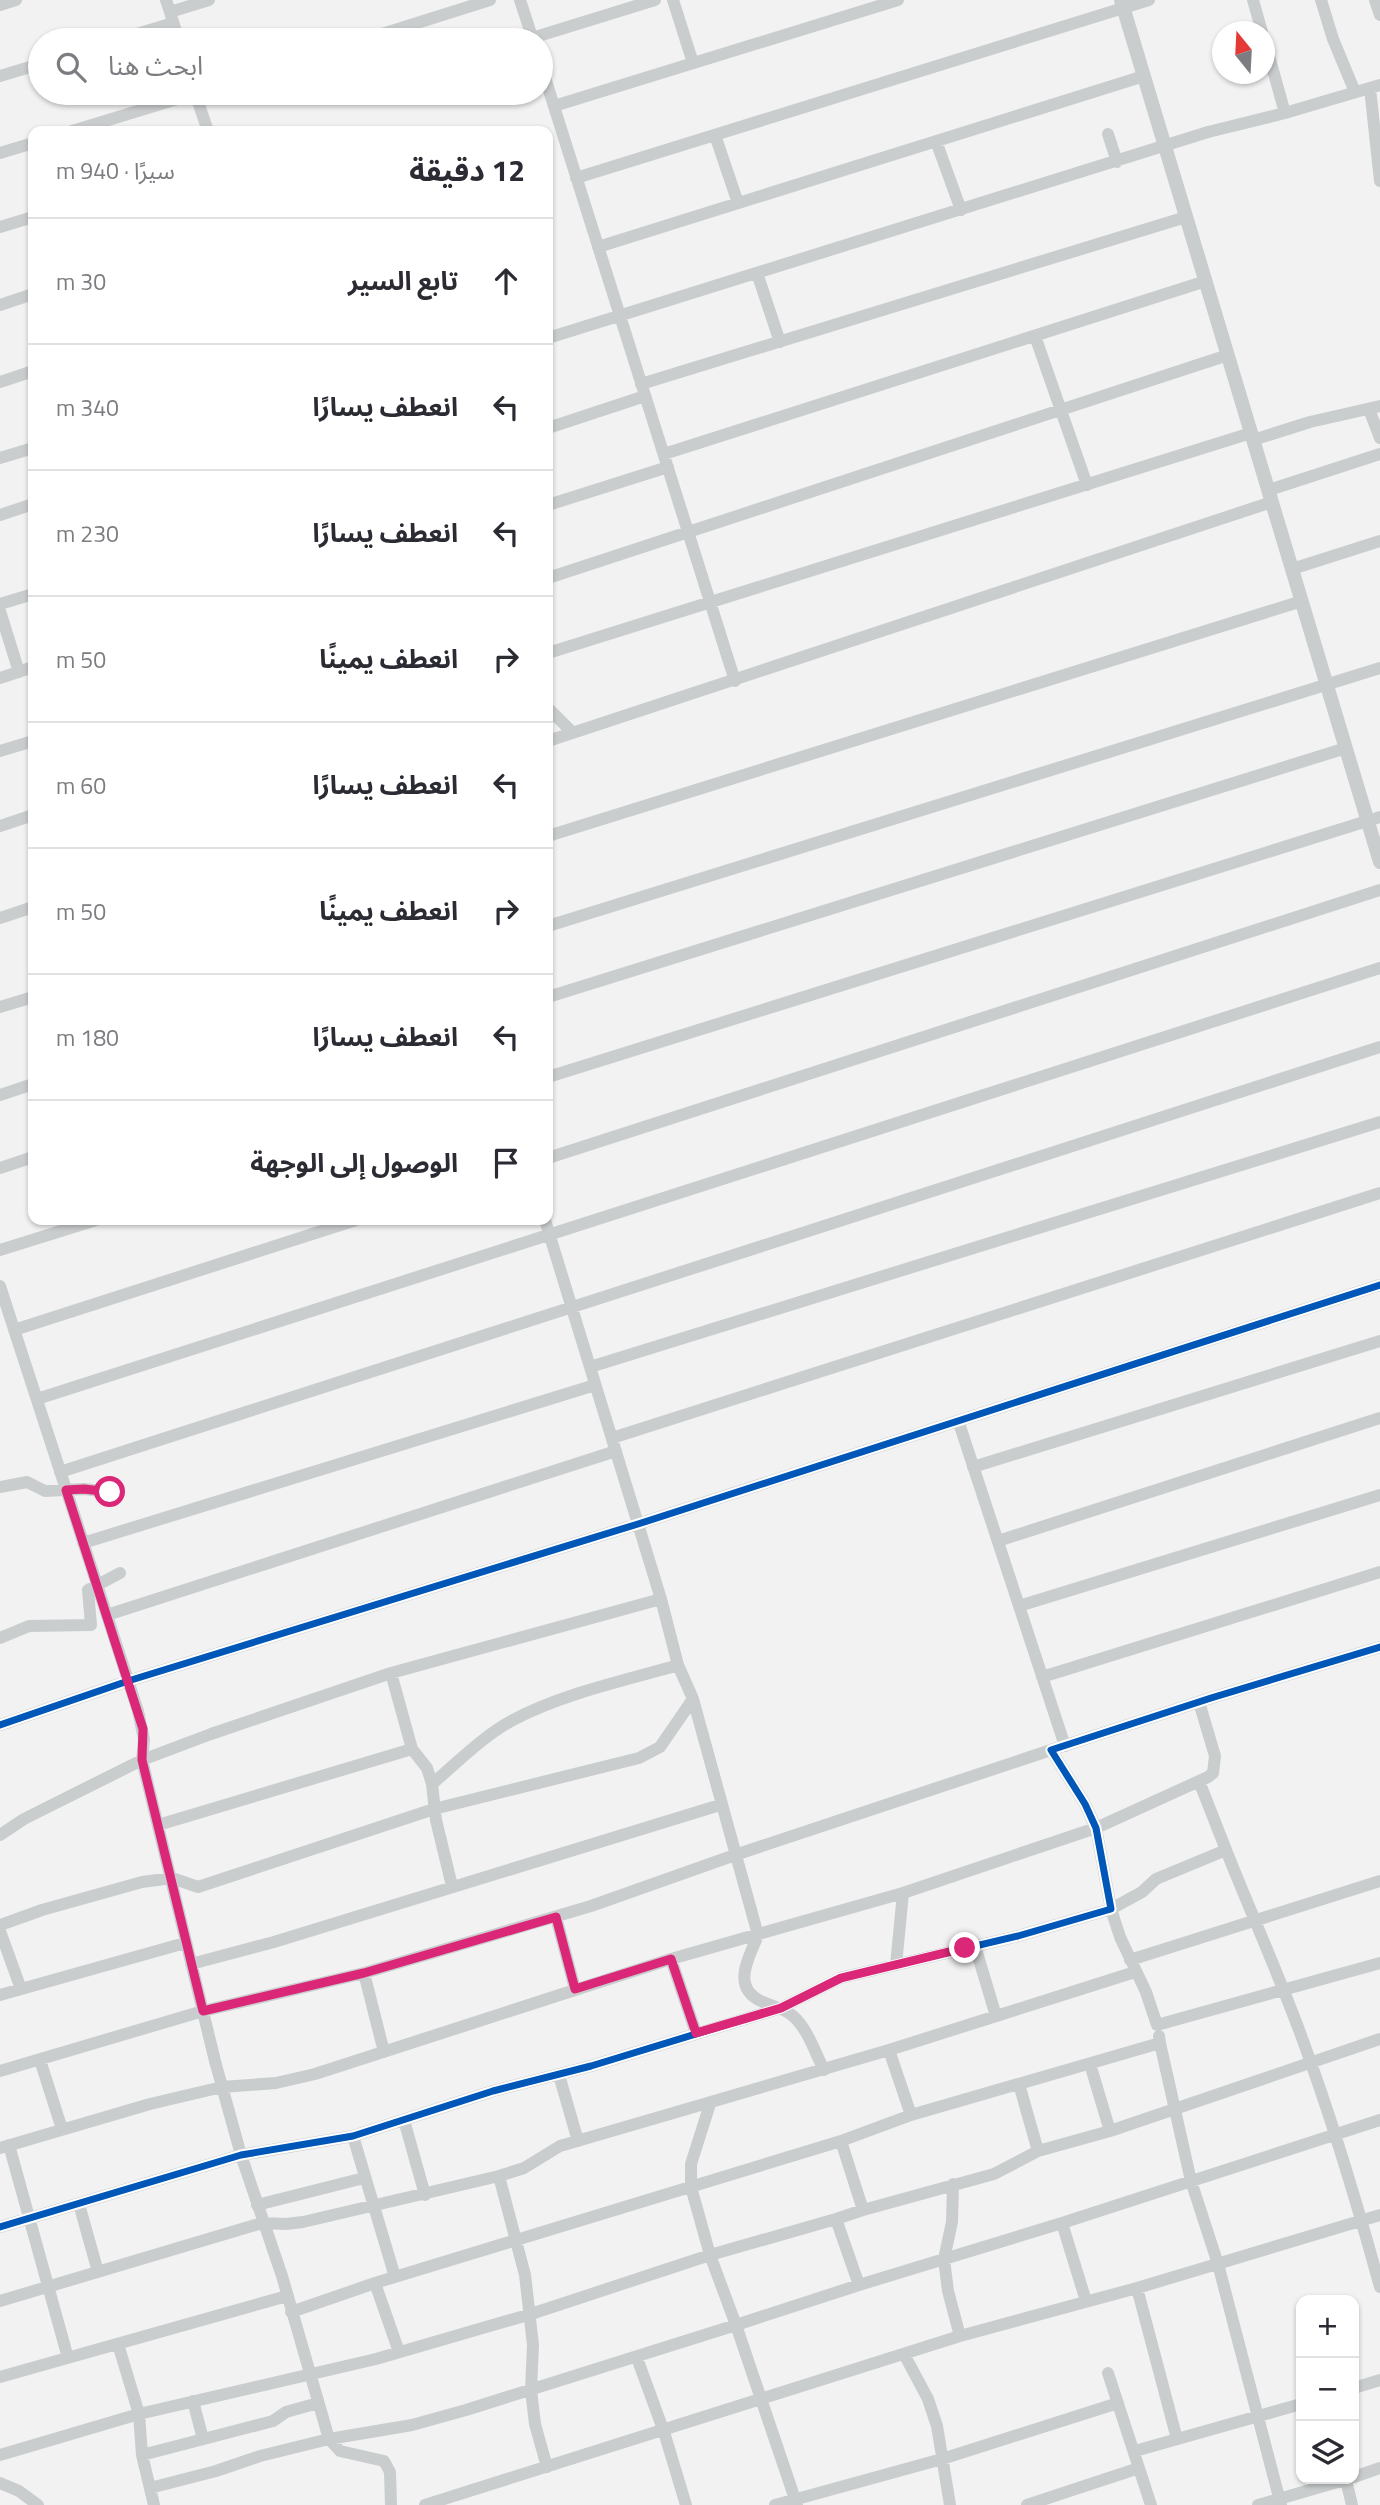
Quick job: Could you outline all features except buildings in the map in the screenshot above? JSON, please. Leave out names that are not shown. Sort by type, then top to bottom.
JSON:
[{"type":"street","points":[[140,28],[170,12],[209,0]]},
{"type":"street","points":[[401,28],[490,0]]},
{"type":"street","points":[[520,0],[529,28]]},
{"type":"street","points":[[553,33],[655,0]]},
{"type":"street","points":[[673,0],[693,63]]},
{"type":"street","points":[[554,106],[896,0]]},
{"type":"street","points":[[576,178],[1123,4],[1149,0]]},
{"type":"street","points":[[1253,0],[1259,21]]},
{"type":"street","points":[[1321,0],[1333,39],[1355,92]]},
{"type":"street","points":[[1375,0],[1380,15]]},
{"type":"street","points":[[1123,4],[1346,748],[1374,818],[1380,862]]},
{"type":"street","points":[[0,76],[28,68]]},
{"type":"street","points":[[598,247],[1144,76]]},
{"type":"street","points":[[1275,76],[1285,113]]},
{"type":"street","points":[[553,336],[1208,132],[1285,113],[1375,86],[1380,181]]},
{"type":"street","points":[[553,103],[735,681]]},
{"type":"street","points":[[88,126],[157,105]]},
{"type":"street","points":[[200,105],[206,126]]},
{"type":"street","points":[[1108,134],[1117,162]]},
{"type":"street","points":[[715,135],[738,203]]},
{"type":"street","points":[[936,141],[961,210]]},
{"type":"street","points":[[0,153],[28,145]]},
{"type":"street","points":[[553,426],[643,390],[780,342],[1186,217]]},
{"type":"street","points":[[0,227],[28,219]]},
{"type":"street","points":[[757,273],[780,342]]},
{"type":"street","points":[[553,503],[666,461],[1206,281]]},
{"type":"street","points":[[0,305],[28,296]]},
{"type":"street","points":[[1035,336],[1087,485]]},
{"type":"street","points":[[553,576],[1228,355]]},
{"type":"street","points":[[0,382],[28,373]]},
{"type":"street","points":[[553,651],[1087,485],[1310,422],[1375,407],[1380,438]]},
{"type":"street","points":[[0,458],[28,450]]},
{"type":"street","points":[[553,739],[735,681],[1270,496],[1380,454]]},
{"type":"street","points":[[0,515],[28,507]]},
{"type":"street","points":[[1292,569],[1380,541]]},
{"type":"street","points":[[0,604],[28,596]]},
{"type":"street","points":[[553,834],[1302,601]]},
{"type":"street","points":[[0,611],[19,671]]},
{"type":"street","points":[[0,678],[28,668]]},
{"type":"street","points":[[553,924],[1380,668]]},
{"type":"street","points":[[553,713],[573,733]]},
{"type":"street","points":[[0,751],[28,743]]},
{"type":"street","points":[[553,995],[1346,748]]},
{"type":"street","points":[[0,826],[28,817]]},
{"type":"street","points":[[553,1075],[1374,818]]},
{"type":"street","points":[[553,1156],[1380,890]]},
{"type":"street","points":[[0,918],[28,909]]},
{"type":"street","points":[[37,1399],[1380,968]]},
{"type":"street","points":[[0,1007],[28,999]]},
{"type":"street","points":[[60,1472],[1380,1047]]},
{"type":"street","points":[[0,1094],[28,1086]]},
{"type":"street","points":[[590,1367],[1380,1122]]},
{"type":"street","points":[[0,1168],[28,1159]]},
{"type":"street","points":[[612,1438],[1380,1193]]},
{"type":"street","points":[[0,1250],[80,1225]]},
{"type":"street","points":[[14,1330],[340,1225]]},
{"type":"street","points":[[546,1225],[661,1598],[678,1665],[693,1699],[720,1805],[758,1935],[743,1972],[746,1985],[755,1998],[781,2008],[799,2023],[824,2070]]},
{"type":"street","points":[[0,1725],[128,1681],[959,1423],[1380,1285]]},
{"type":"street","points":[[0,1286],[143,1729],[142,1760],[222,2087],[329,2439],[340,2451],[384,2461],[390,2472],[391,2505]]},
{"type":"street","points":[[973,1467],[1380,1341]]},
{"type":"street","points":[[83,1543],[595,1385]]},
{"type":"street","points":[[998,1541],[1380,1418]]},
{"type":"street","points":[[959,1423],[1065,1746]]},
{"type":"street","points":[[107,1615],[616,1451]]},
{"type":"street","points":[[0,1487],[27,1482],[45,1491],[84,1489],[110,1492]]},
{"type":"street","points":[[1019,1606],[1380,1494]]},
{"type":"street","points":[[1042,1677],[1380,1572]]},
{"type":"street","points":[[0,1638],[29,1626],[91,1625],[88,1590],[120,1573]]},
{"type":"street","points":[[0,1835],[24,1819],[142,1760],[211,1734],[391,1673],[661,1598]]},
{"type":"street","points":[[0,2071],[203,2011],[364,1973],[556,1917],[1065,1746],[1380,1647]]},
{"type":"street","points":[[432,1784],[482,1741],[514,1720],[561,1700],[678,1665]]},
{"type":"street","points":[[391,1673],[412,1749],[427,1768],[432,1784],[434,1809],[452,1886]]},
{"type":"street","points":[[0,1925],[110,1890],[172,1878],[198,1887],[434,1809],[609,1767],[650,1754],[660,1747],[693,1699]]},
{"type":"street","points":[[68,2358],[31,2219],[4,2146],[222,2087],[276,2083],[314,2074],[671,1959],[903,1893],[1096,1828],[1213,1773],[1216,1766],[1215,1756],[1199,1703]]},
{"type":"street","points":[[158,1825],[412,1749]]},
{"type":"street","points":[[1051,1751],[1085,1804],[1096,1828],[1111,1909],[1157,2025],[1173,2110],[1191,2181],[1218,2264],[1280,2502]]},
{"type":"street","points":[[1199,1781],[1311,2062],[1362,2220],[1380,2287]]},
{"type":"street","points":[[191,1964],[274,1942],[720,1805]]},
{"type":"street","points":[[0,2227],[241,2155],[352,2136],[493,2091],[559,2075],[781,2008],[828,1983],[1111,1909],[1134,1897],[1163,1875],[1226,1850]]},
{"type":"street","points":[[0,2301],[262,2222],[303,2222],[499,2176],[524,2168],[553,2149],[824,2070],[996,2016],[1254,1920],[1380,1881]]},
{"type":"street","points":[[896,1965],[903,1893]]},
{"type":"street","points":[[556,1917],[575,1989]]},
{"type":"street","points":[[0,1931],[21,1989]]},
{"type":"street","points":[[0,1995],[185,1943]]},
{"type":"street","points":[[975,1946],[996,2016]]},
{"type":"street","points":[[671,1959],[696,2033]]},
{"type":"street","points":[[1157,2025],[1380,1963]]},
{"type":"street","points":[[364,1973],[384,2052]]},
{"type":"street","points":[[0,2455],[139,2414],[399,2352],[531,2314],[710,2255],[994,2174],[1038,2151],[1110,2131],[1380,2039]]},
{"type":"street","points":[[291,2312],[375,2283],[841,2141],[911,2115],[1160,2043]]},
{"type":"street","points":[[889,2050],[911,2115]]},
{"type":"street","points":[[40,2060],[62,2129]]},
{"type":"street","points":[[1090,2064],[1110,2131]]},
{"type":"street","points":[[559,2075],[578,2141]]},
{"type":"street","points":[[1019,2084],[1038,2151]]},
{"type":"street","points":[[710,2104],[691,2164],[691,2187],[710,2255],[796,2502]]},
{"type":"street","points":[[404,2120],[425,2195]]},
{"type":"street","points":[[150,2487],[329,2439],[412,2425],[531,2390],[1380,2120]]},
{"type":"street","points":[[352,2136],[395,2277]]},
{"type":"street","points":[[841,2141],[863,2210]]},
{"type":"street","points":[[499,2176],[525,2275],[533,2352],[531,2390],[535,2424],[547,2467]]},
{"type":"street","points":[[257,2205],[364,2178]]},
{"type":"street","points":[[953,2185],[952,2222],[944,2259],[948,2291],[960,2336]]},
{"type":"street","points":[[79,2204],[98,2272]]},
{"type":"street","points":[[425,2505],[960,2336],[1137,2288],[1380,2215]]},
{"type":"street","points":[[836,2219],[859,2286]]},
{"type":"street","points":[[1062,2223],[1086,2301]]},
{"type":"street","points":[[375,2283],[399,2352]]},
{"type":"street","points":[[1137,2288],[1177,2440]]},
{"type":"street","points":[[0,2361],[2,2377],[287,2297]]},
{"type":"street","points":[[118,2344],[139,2414],[142,2455],[154,2505]]},
{"type":"street","points":[[904,2354],[928,2399],[935,2419],[950,2505]]},
{"type":"street","points":[[637,2358],[687,2505]]},
{"type":"street","points":[[1108,2373],[1151,2505]]},
{"type":"street","points":[[1359,2386],[1380,2380]]},
{"type":"street","points":[[192,2401],[203,2439]]},
{"type":"street","points":[[142,2455],[274,2421],[286,2412],[318,2403]]},
{"type":"street","points":[[775,2505],[796,2502],[942,2459],[1118,2403]]},
{"type":"street","points":[[1135,2451],[1296,2406]]},
{"type":"street","points":[[1027,2505],[1050,2501],[1139,2468]]},
{"type":"street","points":[[1359,2475],[1380,2468]]},
{"type":"street","points":[[0,2483],[19,2491],[38,2505]]},
{"type":"street","points":[[1258,2505],[1280,2502],[1332,2484]]},
{"type":"street","points":[[1348,2484],[1352,2505]]},
{"type":"cycle path","points":[[0,1725],[128,1681],[638,1524],[1380,1285]]},
{"type":"cycle path","points":[[0,2227],[241,2155],[353,2136],[493,2091],[591,2066],[781,2008],[840,1978],[1018,1936],[1111,1909],[1096,1828],[1085,1804],[1051,1750],[1380,1647]]},
{"type":"route","points":[[110,1492],[66,1490],[143,1729],[142,1760],[203,2011],[364,1973],[556,1917],[575,1989],[671,1959],[696,2033],[781,2008],[841,1978],[965,1948]]}]
